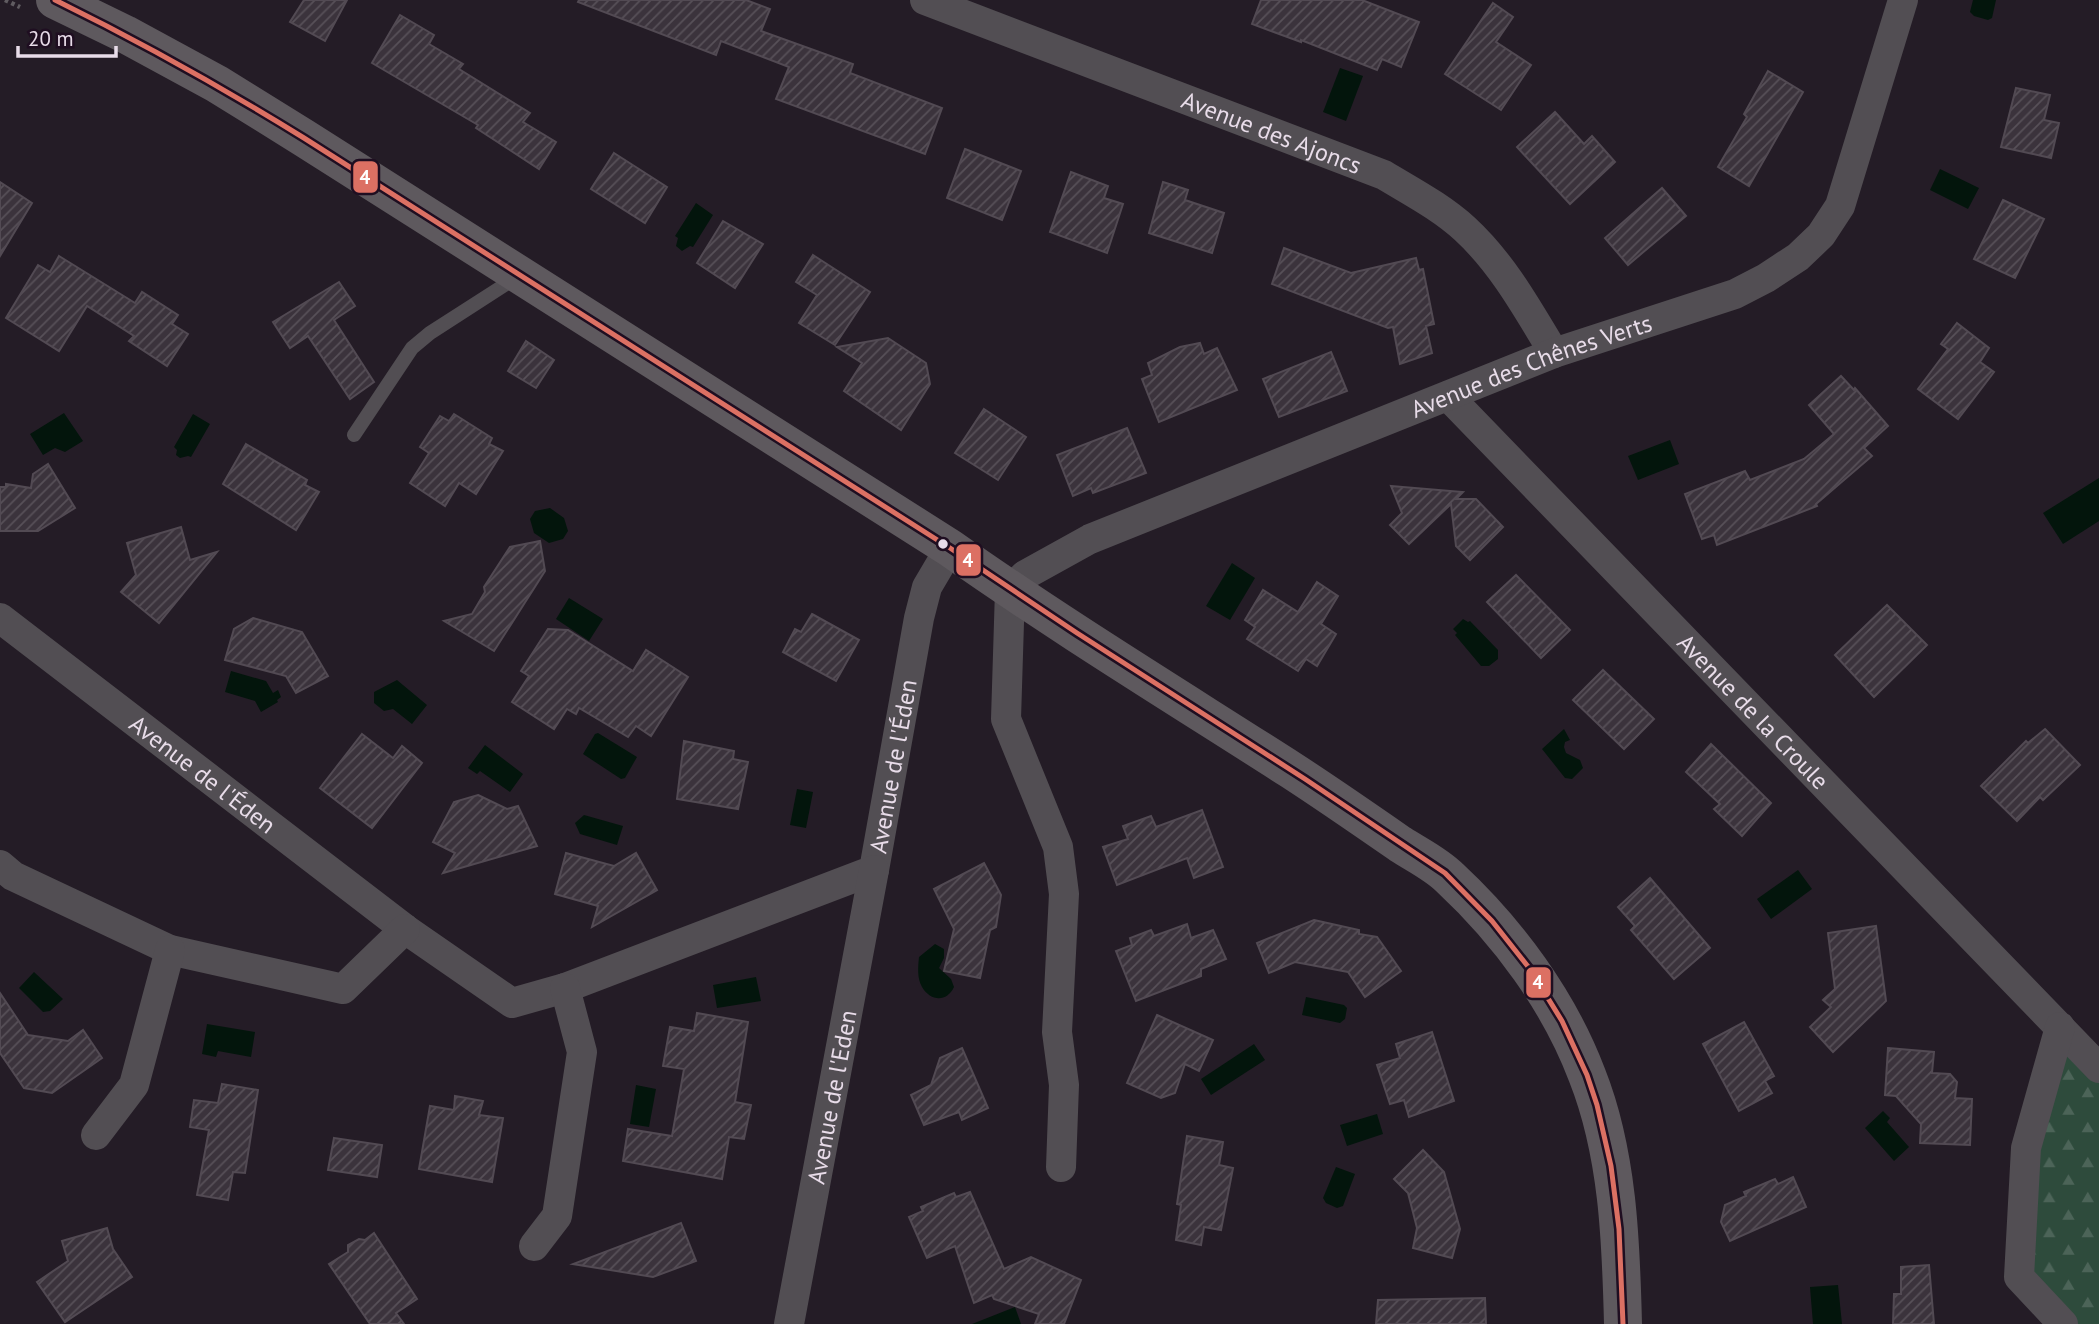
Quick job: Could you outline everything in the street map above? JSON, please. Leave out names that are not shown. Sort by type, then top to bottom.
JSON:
[{"type":"main road","points":[[55,0],[217,83],[950,548],[1448,876],[1497,927],[1524,961],[1565,1028],[1587,1075],[1598,1107],[1612,1169],[1618,1213],[1623,1324]]},
{"type":"street","name":"Avenue des Ajoncs","points":[[925,0],[1384,175],[1433,204],[1467,230],[1507,276],[1554,354]]},
{"type":"street","name":"Avenue des Chênes Verts","points":[[1010,590],[1024,575],[1090,539],[1554,354],[1735,294],[1798,257],[1821,235],[1840,206],[1903,0]]},
{"type":"street","name":"Avenue de la Croule","points":[[1448,397],[2099,1068]]},
{"type":"street","name":"Avenue de l'Éden","points":[[0,618],[405,929],[512,1003],[565,988],[874,870],[919,618],[927,587],[950,548]]},
{"type":"street","points":[[1010,590],[1006,719],[1058,847],[1064,894],[1058,1032],[1064,1085],[1061,1167]]},
{"type":"street","points":[[0,865],[13,876],[170,950],[343,989],[405,929]]},
{"type":"street","name":"Avenue de l'Eden","points":[[789,1324],[874,870]]},
{"type":"street","points":[[96,1135],[134,1085],[170,950]]},
{"type":"street","points":[[534,1246],[557,1216],[582,1052],[565,988]]},
{"type":"street","points":[[2060,1027],[2026,1148],[2019,1277],[2063,1324]]},
{"type":"lane","points":[[354,435],[412,348],[430,333],[521,275]]},
{"type":"green space","points":[[2061,1033],[2099,1072],[2099,1324],[2066,1324],[2021,1276],[2028,1149]]},
{"type":"shaded area","points":[[1973,0],[1996,0],[1992,18],[1988,20],[1974,16],[1970,12]]},
{"type":"shaded area","points":[[1340,68],[1363,76],[1346,121],[1323,112]]},
{"type":"shaded area","points":[[1940,169],[1979,188],[1968,209],[1930,190]]},
{"type":"shaded area","points":[[696,203],[713,215],[693,247],[682,251],[676,246],[678,238],[675,236]]},
{"type":"shaded area","points":[[64,413],[83,441],[65,452],[55,448],[43,455],[30,434]]},
{"type":"shaded area","points":[[193,414],[210,424],[191,457],[180,458],[174,447]]},
{"type":"shaded area","points":[[1670,440],[1679,464],[1638,480],[1628,456]]},
{"type":"shaded area","points":[[2099,478],[2099,521],[2063,544],[2043,513]]},
{"type":"shaded area","points":[[550,508],[564,518],[568,531],[563,539],[549,543],[534,533],[530,519],[535,511]]},
{"type":"shaded area","points":[[1232,563],[1255,578],[1230,620],[1206,606]]},
{"type":"shaded area","points":[[569,598],[603,619],[589,641],[556,619]]},
{"type":"shaded area","points":[[1463,619],[1470,621],[1498,650],[1498,659],[1489,666],[1481,666],[1455,635],[1457,633],[1453,629]]},
{"type":"shaded area","points":[[231,671],[266,681],[273,693],[278,690],[281,697],[278,702],[261,712],[255,701],[225,692]]},
{"type":"shaded area","points":[[397,680],[427,705],[412,724],[393,709],[384,711],[374,703],[374,692]]},
{"type":"shaded area","points":[[1564,729],[1570,740],[1565,742],[1566,753],[1580,760],[1583,768],[1572,779],[1565,778],[1542,749]]},
{"type":"shaded area","points":[[598,733],[637,757],[625,778],[621,779],[583,754]]},
{"type":"shaded area","points":[[485,745],[523,774],[510,792],[480,771],[477,774],[468,768]]},
{"type":"shaded area","points":[[797,789],[813,792],[806,828],[790,825]]},
{"type":"shaded area","points":[[584,815],[623,826],[617,845],[580,834],[575,823]]},
{"type":"shaded area","points":[[1798,870],[1812,889],[1771,919],[1757,899]]},
{"type":"shaded area","points":[[935,944],[944,949],[944,958],[939,968],[951,979],[954,987],[943,998],[934,998],[926,992],[920,984],[918,972],[919,957]]},
{"type":"shaded area","points":[[34,972],[63,999],[50,1011],[43,1012],[19,988]]},
{"type":"shaded area","points":[[756,977],[761,1001],[717,1008],[713,985]]},
{"type":"shaded area","points":[[1306,997],[1344,1005],[1347,1008],[1345,1019],[1340,1023],[1302,1015]]},
{"type":"shaded area","points":[[207,1024],[255,1032],[251,1057],[218,1051],[216,1057],[202,1054]]},
{"type":"shaded area","points":[[1254,1044],[1265,1060],[1211,1095],[1201,1079]]},
{"type":"shaded area","points":[[636,1085],[656,1089],[649,1127],[630,1124]]},
{"type":"shaded area","points":[[1883,1111],[1890,1118],[1887,1122],[1909,1147],[1894,1161],[1865,1128]]},
{"type":"shaded area","points":[[1377,1114],[1383,1134],[1347,1146],[1340,1125]]},
{"type":"shaded area","points":[[1336,1167],[1355,1174],[1343,1206],[1337,1208],[1326,1203],[1323,1198]]},
{"type":"shaded area","points":[[1838,1285],[1842,1324],[1813,1324],[1810,1287]]},
{"type":"shaded area","points":[[1015,1307],[1021,1324],[972,1324]]},
{"type":"building","points":[[304,0],[347,0],[325,41],[290,22]]},
{"type":"building","points":[[746,0],[770,9],[761,31],[853,64],[850,73],[942,108],[925,154],[776,99],[789,67],[721,41],[716,55],[578,2]]},
{"type":"building","points":[[1261,0],[1362,0],[1419,22],[1401,67],[1382,59],[1377,70],[1252,24]]},
{"type":"building","points":[[1493,3],[1513,17],[1496,42],[1531,65],[1501,110],[1445,74]]},
{"type":"building","points":[[400,15],[434,35],[429,44],[463,64],[459,69],[530,113],[523,122],[556,142],[539,169],[476,128],[478,125],[372,63]]},
{"type":"building","points":[[1768,71],[1803,92],[1749,186],[1718,167],[1747,117],[1744,114]]},
{"type":"building","points":[[2016,88],[2050,95],[2044,120],[2059,123],[2051,158],[2001,147]]},
{"type":"building","points":[[1555,112],[1584,144],[1592,136],[1615,162],[1570,204],[1517,147]]},
{"type":"building","points":[[965,149],[1021,171],[1002,220],[947,198]]},
{"type":"building","points":[[614,153],[667,187],[645,223],[591,189]]},
{"type":"building","points":[[1071,172],[1108,186],[1104,198],[1123,204],[1107,253],[1050,232]]},
{"type":"building","points":[[0,182],[32,203],[0,256]]},
{"type":"building","points":[[1163,182],[1188,190],[1185,200],[1224,213],[1212,253],[1149,233]]},
{"type":"building","points":[[1662,188],[1686,216],[1628,265],[1605,238]]},
{"type":"building","points":[[2003,200],[2044,219],[2015,278],[1974,259]]},
{"type":"building","points":[[723,221],[763,244],[735,288],[697,263]]},
{"type":"building","points":[[1284,248],[1351,273],[1416,258],[1419,270],[1423,269],[1434,324],[1426,326],[1432,353],[1400,364],[1393,327],[1388,328],[1272,284]]},
{"type":"building","points":[[813,255],[870,292],[835,345],[799,323],[817,295],[796,282]]},
{"type":"building","points":[[59,256],[135,303],[142,292],[178,315],[172,324],[188,334],[167,366],[129,341],[134,336],[87,306],[59,351],[6,318],[38,265],[50,272]]},
{"type":"building","points":[[339,282],[355,306],[334,320],[374,382],[350,399],[308,336],[290,348],[273,322]]},
{"type":"building","points":[[1957,323],[1989,348],[1980,362],[1994,372],[1958,419],[1918,389],[1948,349],[1941,344]]},
{"type":"building","points":[[888,338],[926,363],[930,384],[901,430],[844,391],[862,363],[837,347]]},
{"type":"building","points":[[526,341],[554,360],[536,388],[508,371]]},
{"type":"building","points":[[1200,343],[1204,354],[1217,348],[1237,390],[1159,422],[1142,379],[1152,375],[1148,363],[1180,347]]},
{"type":"building","points":[[1331,352],[1347,391],[1279,417],[1263,379]]},
{"type":"building","points":[[1841,376],[1888,426],[1864,448],[1872,456],[1816,504],[1817,506],[1717,545],[1714,535],[1702,539],[1685,494],[1745,471],[1750,480],[1804,459],[1834,434],[1809,405]]},
{"type":"building","points":[[984,409],[1026,437],[998,480],[955,453]]},
{"type":"building","points":[[454,414],[492,438],[489,444],[503,451],[476,494],[459,483],[445,506],[410,483],[429,453],[420,447],[440,416],[449,421]]},
{"type":"building","points":[[1127,428],[1146,473],[1093,493],[1091,488],[1073,496],[1057,455]]},
{"type":"building","points":[[246,444],[307,480],[305,485],[319,492],[296,530],[223,484]]},
{"type":"building","points":[[48,464],[75,508],[38,531],[0,531],[0,487],[6,487],[6,484],[31,488],[33,474]]},
{"type":"building","points":[[1391,486],[1463,492],[1456,499],[1476,499],[1503,527],[1470,560],[1456,546],[1451,504],[1409,544],[1390,525],[1402,513]]},
{"type":"building","points":[[181,527],[190,560],[217,552],[159,623],[121,592],[136,575],[127,543]]},
{"type":"building","points":[[540,541],[545,571],[494,651],[444,621],[472,614],[485,592],[484,587],[510,547]]},
{"type":"building","points":[[1516,575],[1570,630],[1541,658],[1487,602]]},
{"type":"building","points":[[1317,582],[1338,596],[1321,624],[1336,634],[1317,666],[1306,659],[1298,671],[1247,639],[1255,627],[1245,620],[1263,590],[1298,612]]},
{"type":"building","points":[[1887,605],[1927,645],[1874,697],[1835,655]]},
{"type":"building","points":[[812,614],[859,640],[836,681],[783,652],[795,629],[801,632]]},
{"type":"building","points":[[253,618],[302,632],[328,676],[296,693],[286,676],[225,660],[234,629]]},
{"type":"building","points":[[548,629],[568,630],[633,671],[646,650],[688,677],[651,736],[636,726],[628,737],[579,708],[576,714],[567,709],[554,729],[512,702],[529,676],[521,671]]},
{"type":"building","points":[[1603,670],[1654,719],[1624,749],[1573,700]]},
{"type":"building","points":[[2045,729],[2080,765],[2043,800],[2040,797],[2017,821],[1981,786],[2026,741],[2028,743]]},
{"type":"building","points":[[362,734],[393,758],[402,746],[422,763],[372,828],[320,788]]},
{"type":"building","points":[[684,741],[734,751],[733,759],[748,762],[738,809],[677,799]]},
{"type":"building","points":[[1711,744],[1771,803],[1742,836],[1714,809],[1720,804],[1686,772]]},
{"type":"building","points":[[478,795],[507,809],[518,806],[537,846],[443,873],[455,853],[433,842],[454,802]]},
{"type":"building","points":[[1202,810],[1223,867],[1194,878],[1187,858],[1117,885],[1103,847],[1128,839],[1123,826],[1151,816],[1156,827]]},
{"type":"building","points":[[566,853],[614,866],[636,853],[657,890],[592,927],[598,906],[555,894]]},
{"type":"building","points":[[984,863],[1001,895],[996,927],[990,930],[980,978],[944,971],[954,929],[934,889]]},
{"type":"building","points":[[1650,878],[1710,948],[1674,979],[1631,930],[1635,926],[1618,907]]},
{"type":"building","points":[[1314,920],[1377,937],[1401,971],[1365,997],[1348,972],[1295,962],[1269,973],[1257,943]]},
{"type":"building","points":[[1187,924],[1191,938],[1213,930],[1226,959],[1201,969],[1201,976],[1136,1001],[1116,951],[1132,945],[1130,938],[1151,930],[1154,936]]},
{"type":"building","points":[[1876,926],[1886,1001],[1833,1052],[1810,1027],[1831,1007],[1823,1000],[1835,989],[1828,933]]},
{"type":"building","points":[[0,993],[28,1035],[68,1041],[83,1030],[102,1058],[52,1093],[24,1088],[0,1053]]},
{"type":"building","points":[[697,1013],[748,1022],[735,1102],[751,1105],[744,1139],[729,1137],[722,1179],[623,1161],[628,1129],[672,1136],[684,1069],[663,1066],[670,1027],[694,1031]]},
{"type":"building","points":[[1157,1015],[1213,1040],[1199,1071],[1185,1064],[1175,1093],[1161,1098],[1127,1083]]},
{"type":"building","points":[[1744,1022],[1774,1076],[1765,1081],[1772,1093],[1739,1111],[1703,1044]]},
{"type":"building","points":[[1432,1032],[1454,1101],[1409,1117],[1404,1100],[1390,1104],[1377,1065],[1400,1058],[1396,1044]]},
{"type":"building","points":[[962,1048],[988,1108],[962,1120],[959,1112],[924,1125],[911,1095],[931,1085],[940,1058]]},
{"type":"building","points":[[1888,1048],[1934,1052],[1932,1073],[1950,1074],[1957,1082],[1955,1098],[1972,1099],[1970,1145],[1920,1143],[1921,1124],[1896,1096],[1885,1095]]},
{"type":"building","points":[[222,1084],[258,1090],[245,1173],[233,1172],[228,1200],[197,1195],[209,1130],[190,1127],[194,1100],[218,1103]]},
{"type":"building","points":[[455,1096],[483,1101],[479,1115],[503,1118],[492,1182],[419,1169],[430,1106],[454,1110]]},
{"type":"building","points":[[1187,1136],[1223,1142],[1219,1165],[1233,1168],[1221,1230],[1204,1227],[1201,1245],[1176,1240],[1181,1205],[1177,1204]]},
{"type":"building","points":[[334,1138],[382,1145],[377,1177],[328,1170]]},
{"type":"building","points":[[1423,1150],[1444,1172],[1460,1229],[1452,1258],[1413,1248],[1417,1228],[1408,1193],[1394,1179]]},
{"type":"building","points":[[1793,1177],[1806,1207],[1730,1241],[1721,1222],[1725,1205],[1746,1196],[1744,1192],[1775,1179],[1778,1184]]},
{"type":"building","points":[[970,1192],[1004,1269],[1031,1257],[1081,1280],[1064,1324],[1035,1324],[1039,1314],[994,1299],[992,1295],[974,1303],[955,1246],[927,1258],[909,1217],[923,1211],[921,1207],[954,1193],[956,1197]]},
{"type":"building","points":[[681,1223],[696,1261],[653,1277],[573,1264]]},
{"type":"building","points":[[107,1228],[113,1249],[132,1277],[65,1322],[37,1282],[68,1261],[62,1241]]},
{"type":"building","points":[[374,1233],[417,1299],[396,1313],[404,1324],[370,1324],[329,1264],[348,1252],[348,1245],[359,1239],[365,1240]]},
{"type":"building","points":[[1929,1265],[1934,1324],[1893,1324],[1894,1294],[1901,1294],[1901,1267]]},
{"type":"building","points":[[1485,1298],[1486,1324],[1376,1324],[1378,1300]]},
{"type":"transit line","name":"4","points":[[55,0],[181,66],[304,138],[950,548],[1445,873],[1492,921],[1530,969],[1562,1021],[1587,1075],[1611,1166],[1619,1229],[1623,1324]]}]
